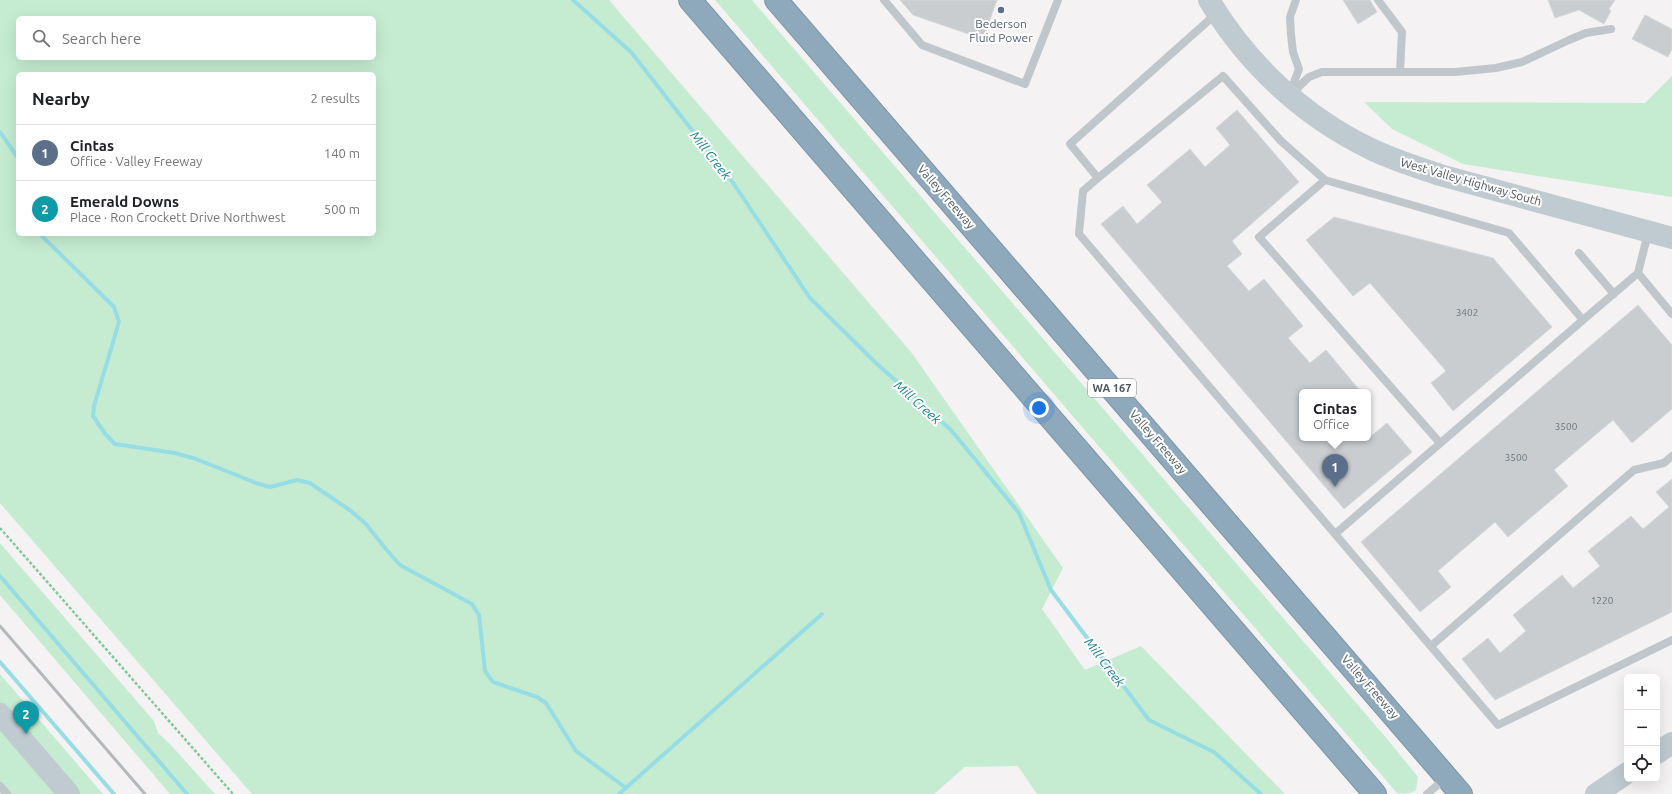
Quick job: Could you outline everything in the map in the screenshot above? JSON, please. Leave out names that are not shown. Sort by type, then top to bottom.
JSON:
[{"type":"highway","points":[[690,0],[1375,794]]},
{"type":"highway","name":"Valley Freeway","points":[[776,0],[1461,794]]},
{"type":"main road","name":"West Valley Highway South","points":[[1213,7],[1245,50],[1290,95],[1320,119],[1354,140],[1409,165],[1440,175],[1672,238]]},
{"type":"main road","points":[[0,714],[69,794]]},
{"type":"main road","points":[[1660,751],[1672,743]]},
{"type":"main road","points":[[1596,794],[1624,775]]},
{"type":"lane","points":[[884,0],[922,45],[1025,84],[1058,0]]},
{"type":"lane","points":[[1290,95],[1299,69],[1293,52],[1290,17],[1296,0]]},
{"type":"lane","points":[[1378,0],[1402,32],[1400,71]]},
{"type":"lane","points":[[1098,178],[1070,144],[1213,7]]},
{"type":"lane","points":[[1290,95],[1309,77],[1322,72],[1455,72],[1496,68],[1522,62],[1569,40],[1586,34],[1611,29]]},
{"type":"lane","points":[[1583,320],[1509,233],[1325,180],[1281,141],[1223,76],[1083,191],[1079,234],[1498,725],[1672,640]]},
{"type":"lane","points":[[1325,180],[1259,237],[1440,443]]},
{"type":"lane","points":[[1335,534],[1638,273],[1648,232]]},
{"type":"lane","points":[[1579,254],[1614,294]]},
{"type":"lane","points":[[1638,273],[1672,314]]},
{"type":"lane","points":[[1431,646],[1634,470],[1664,463],[1672,456]]},
{"type":"lane","points":[[1427,794],[1447,777]]},
{"type":"lane","points":[[0,786],[7,794]]},
{"type":"path","points":[[0,528],[233,794]]},
{"type":"green space","points":[[0,0],[609,0],[911,352],[1063,568],[1042,609],[1085,670],[1141,646],[1285,794],[1037,794],[1018,766],[965,767],[934,794],[252,794],[0,503]]},
{"type":"green space","points":[[715,0],[752,0],[1388,740],[1418,777],[1416,790],[1402,794],[1397,793]]},
{"type":"green space","points":[[1672,76],[1672,197],[1463,164],[1392,129],[1364,102],[1645,103]]},
{"type":"green space","points":[[0,543],[154,721],[158,733],[169,743],[215,794],[170,794],[0,595]]},
{"type":"green space","points":[[0,674],[103,794],[0,794]]},
{"type":"building","points":[[900,0],[997,0],[983,39],[913,15]]},
{"type":"building","points":[[1343,0],[1370,0],[1377,12],[1358,24]]},
{"type":"building","points":[[1548,0],[1615,0],[1609,9],[1611,11],[1604,24],[1579,10],[1555,18]]},
{"type":"building","points":[[1645,15],[1672,29],[1672,49],[1668,57],[1632,39]]},
{"type":"building","points":[[1237,110],[1299,182],[1232,241],[1242,254],[1227,266],[1249,291],[1264,279],[1303,326],[1288,338],[1310,363],[1326,350],[1358,389],[1299,389],[1299,441],[1371,441],[1371,436],[1387,423],[1412,452],[1344,509],[1101,224],[1123,206],[1137,224],[1162,202],[1147,185],[1190,149],[1205,167],[1230,145],[1216,128]]},
{"type":"building","points":[[1334,217],[1493,258],[1552,327],[1453,411],[1431,383],[1446,371],[1370,283],[1353,296],[1306,240]]},
{"type":"building","points":[[1638,305],[1672,345],[1672,409],[1632,443],[1613,420],[1554,470],[1568,486],[1508,537],[1495,522],[1438,571],[1451,587],[1420,612],[1361,542]]},
{"type":"building","points":[[1672,479],[1672,612],[1495,700],[1462,659],[1488,638],[1500,653],[1526,631],[1513,615],[1562,575],[1573,588],[1600,566],[1588,551],[1631,516],[1643,529],[1669,507],[1656,492]]},
{"type":"waterway","name":"Mill Creek","points":[[573,0],[631,52],[734,184],[810,298],[876,363],[951,430],[1019,513],[1051,590],[1149,720],[1214,752],[1261,794]]},
{"type":"waterway","points":[[0,132],[16,155]]},
{"type":"waterway","points":[[42,236],[114,307],[119,322],[94,406],[93,416],[106,435],[115,444],[175,453],[196,459],[256,483],[270,487],[297,480],[310,483],[351,511],[366,524],[400,565],[472,604],[479,615],[485,671],[493,682],[537,697],[546,703],[576,751],[626,788]]},
{"type":"waterway","points":[[0,576],[187,794]]},
{"type":"waterway","points":[[619,794],[822,614]]},
{"type":"waterway","points":[[0,662],[114,794]]},
{"type":"railway","points":[[0,626],[145,794]]},
{"type":"place","name":"Bederson Fluid Power","points":[[1001,10]]},
{"type":"place","name":"Cintas","points":[[1335,487]]},
{"type":"place","name":"Emerald Downs","points":[[26,734]]}]
